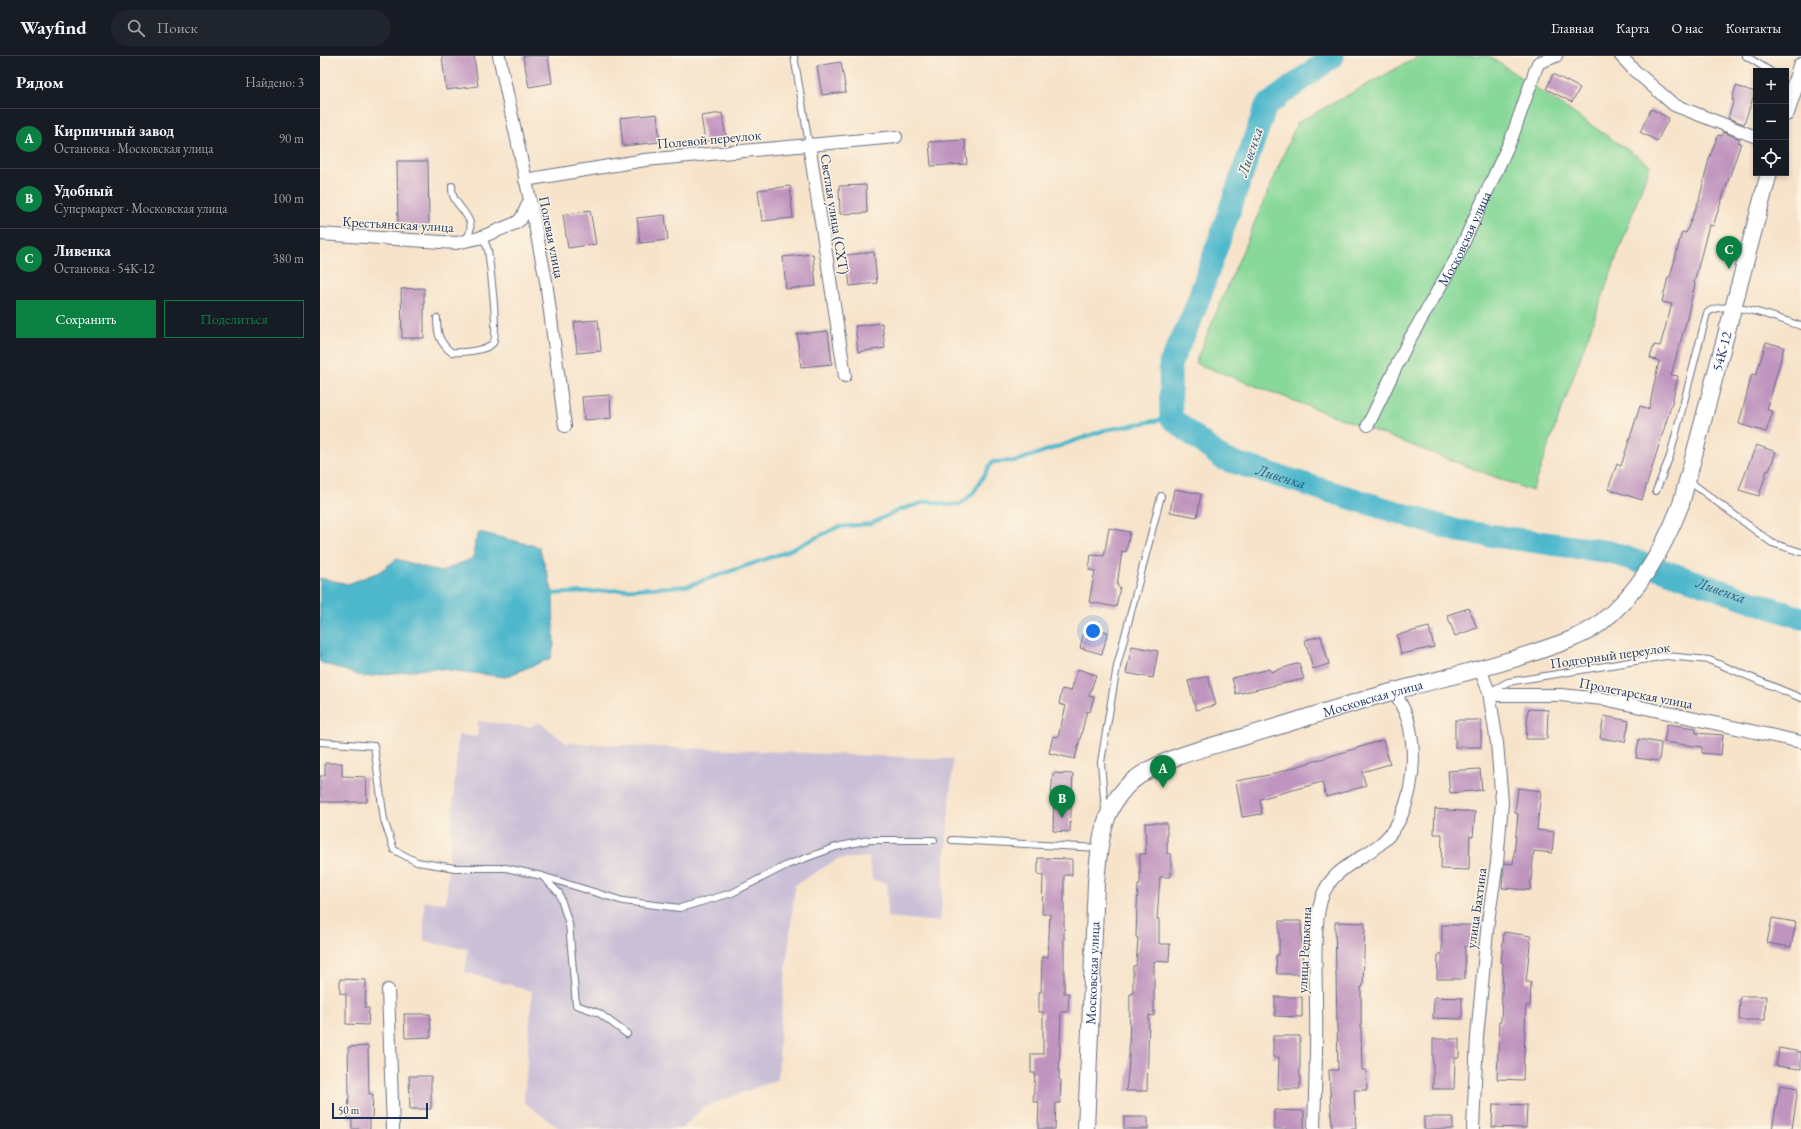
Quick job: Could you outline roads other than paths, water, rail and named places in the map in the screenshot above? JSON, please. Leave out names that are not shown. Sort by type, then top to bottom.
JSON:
[{"type":"street","name":"Полевая улица","points":[[499,56],[546,281],[565,426]]},
{"type":"street","name":"Московская улица","points":[[1368,425],[1408,342],[1456,259],[1512,137],[1538,63],[1556,56]]},
{"type":"street","points":[[1621,56],[1634,70],[1674,104],[1753,136]]},
{"type":"street","points":[[1788,104],[1792,84],[1801,66]]},
{"type":"street","name":"Полевой переулок","points":[[525,180],[645,160],[896,137]]},
{"type":"street","name":"Светлая улица (СХТ)","points":[[809,144],[845,376]]},
{"type":"street","name":"54K-12","points":[[1643,579],[1672,528],[1681,504],[1732,306],[1768,176]]},
{"type":"street","name":"Крестьянская улица","points":[[320,234],[464,242],[479,238],[516,223],[521,219],[530,200]]},
{"type":"street","name":"Московская улица","points":[[1086,1129],[1096,883],[1099,848],[1106,818],[1126,788],[1139,777],[1157,766],[1195,752],[1395,691],[1480,669],[1564,642],[1597,625],[1620,606],[1643,579]]},
{"type":"street","points":[[1480,669],[1489,692]]},
{"type":"street","name":"улица Редькина","points":[[1314,1129],[1316,962],[1318,920],[1321,899],[1327,887],[1340,872],[1379,845],[1391,833],[1404,807],[1412,766],[1412,746],[1409,724],[1395,691]]},
{"type":"street","name":"Пролетарская улица","points":[[1489,692],[1506,696],[1560,695],[1604,699],[1801,742]]},
{"type":"street","name":"улица Бахтина","points":[[1473,1129],[1477,1038],[1488,921],[1497,863],[1502,802],[1497,743],[1489,692]]},
{"type":"street","points":[[388,990],[393,1129]]},
{"type":"lane","name":"Светлая улица (СХТ)","points":[[794,56],[809,144]]},
{"type":"lane","points":[[1746,56],[1765,68]]},
{"type":"lane","points":[[452,186],[454,198],[464,209],[470,223],[470,234],[464,242]]},
{"type":"lane","points":[[437,318],[438,336],[441,343],[451,352],[470,351],[490,345],[494,342],[496,329],[488,250],[485,242],[479,238]]},
{"type":"lane","points":[[1656,491],[1670,456],[1705,316],[1713,309],[1732,306],[1801,326]]},
{"type":"lane","points":[[1687,480],[1772,543],[1801,552]]},
{"type":"lane","name":"Московская улица","points":[[1106,818],[1101,762],[1116,674],[1161,496]]},
{"type":"lane","name":"Подгорный переулок","points":[[1489,692],[1508,682],[1666,656],[1709,660],[1801,698]]},
{"type":"lane","points":[[320,742],[374,746],[384,820],[394,850],[417,862],[455,868],[506,868],[542,876],[623,901],[680,908],[732,893],[787,865],[836,847],[869,840],[934,840]]},
{"type":"lane","points":[[952,840],[1099,848]]},
{"type":"lane","points":[[542,876],[559,893],[569,924],[576,1005],[599,1013],[627,1034]]},
{"type":"water","points":[[479,532],[539,547],[553,593],[554,644],[551,658],[505,677],[433,668],[364,677],[320,662],[320,578],[348,584],[379,572],[397,559],[440,572],[473,558],[475,542]]},
{"type":"waterway","name":"Ливенка","points":[[1333,56],[1266,106],[1193,315],[1170,364],[1171,418],[1223,459],[1458,531],[1610,552],[1801,618]]},
{"type":"waterway","points":[[550,594],[687,586],[786,552],[838,527],[870,524],[899,510],[929,501],[946,505],[961,504],[974,492],[992,462],[1017,461],[1105,430],[1171,418]]},
{"type":"place","name":"Ливенка","points":[[1729,269]]},
{"type":"place","name":"Кирпичный завод","points":[[1163,788]]},
{"type":"place","name":"Удобный","points":[[1062,818]]}]
